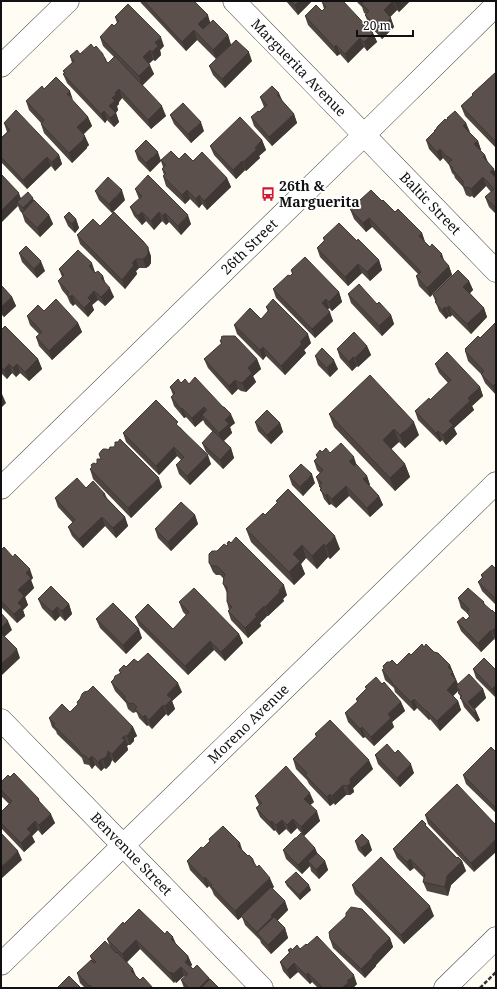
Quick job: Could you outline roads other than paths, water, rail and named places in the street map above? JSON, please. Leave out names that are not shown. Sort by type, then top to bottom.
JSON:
[{"type":"street","points":[[1,66],[68,1]]},
{"type":"street","name":"Marguerita Avenue","points":[[234,1],[364,135]]},
{"type":"street","name":"26th Street","points":[[1,488],[496,5]]},
{"type":"street","name":"Baltic Street","points":[[364,135],[496,271]]},
{"type":"street","name":"Moreno Avenue","points":[[1,964],[496,482]]},
{"type":"street","name":"Benvenue Street","points":[[1,720],[262,988]]},
{"type":"street","points":[[445,988],[496,938]]},
{"type":"place","name":"26th & Marguerita","points":[[268,194]]}]
